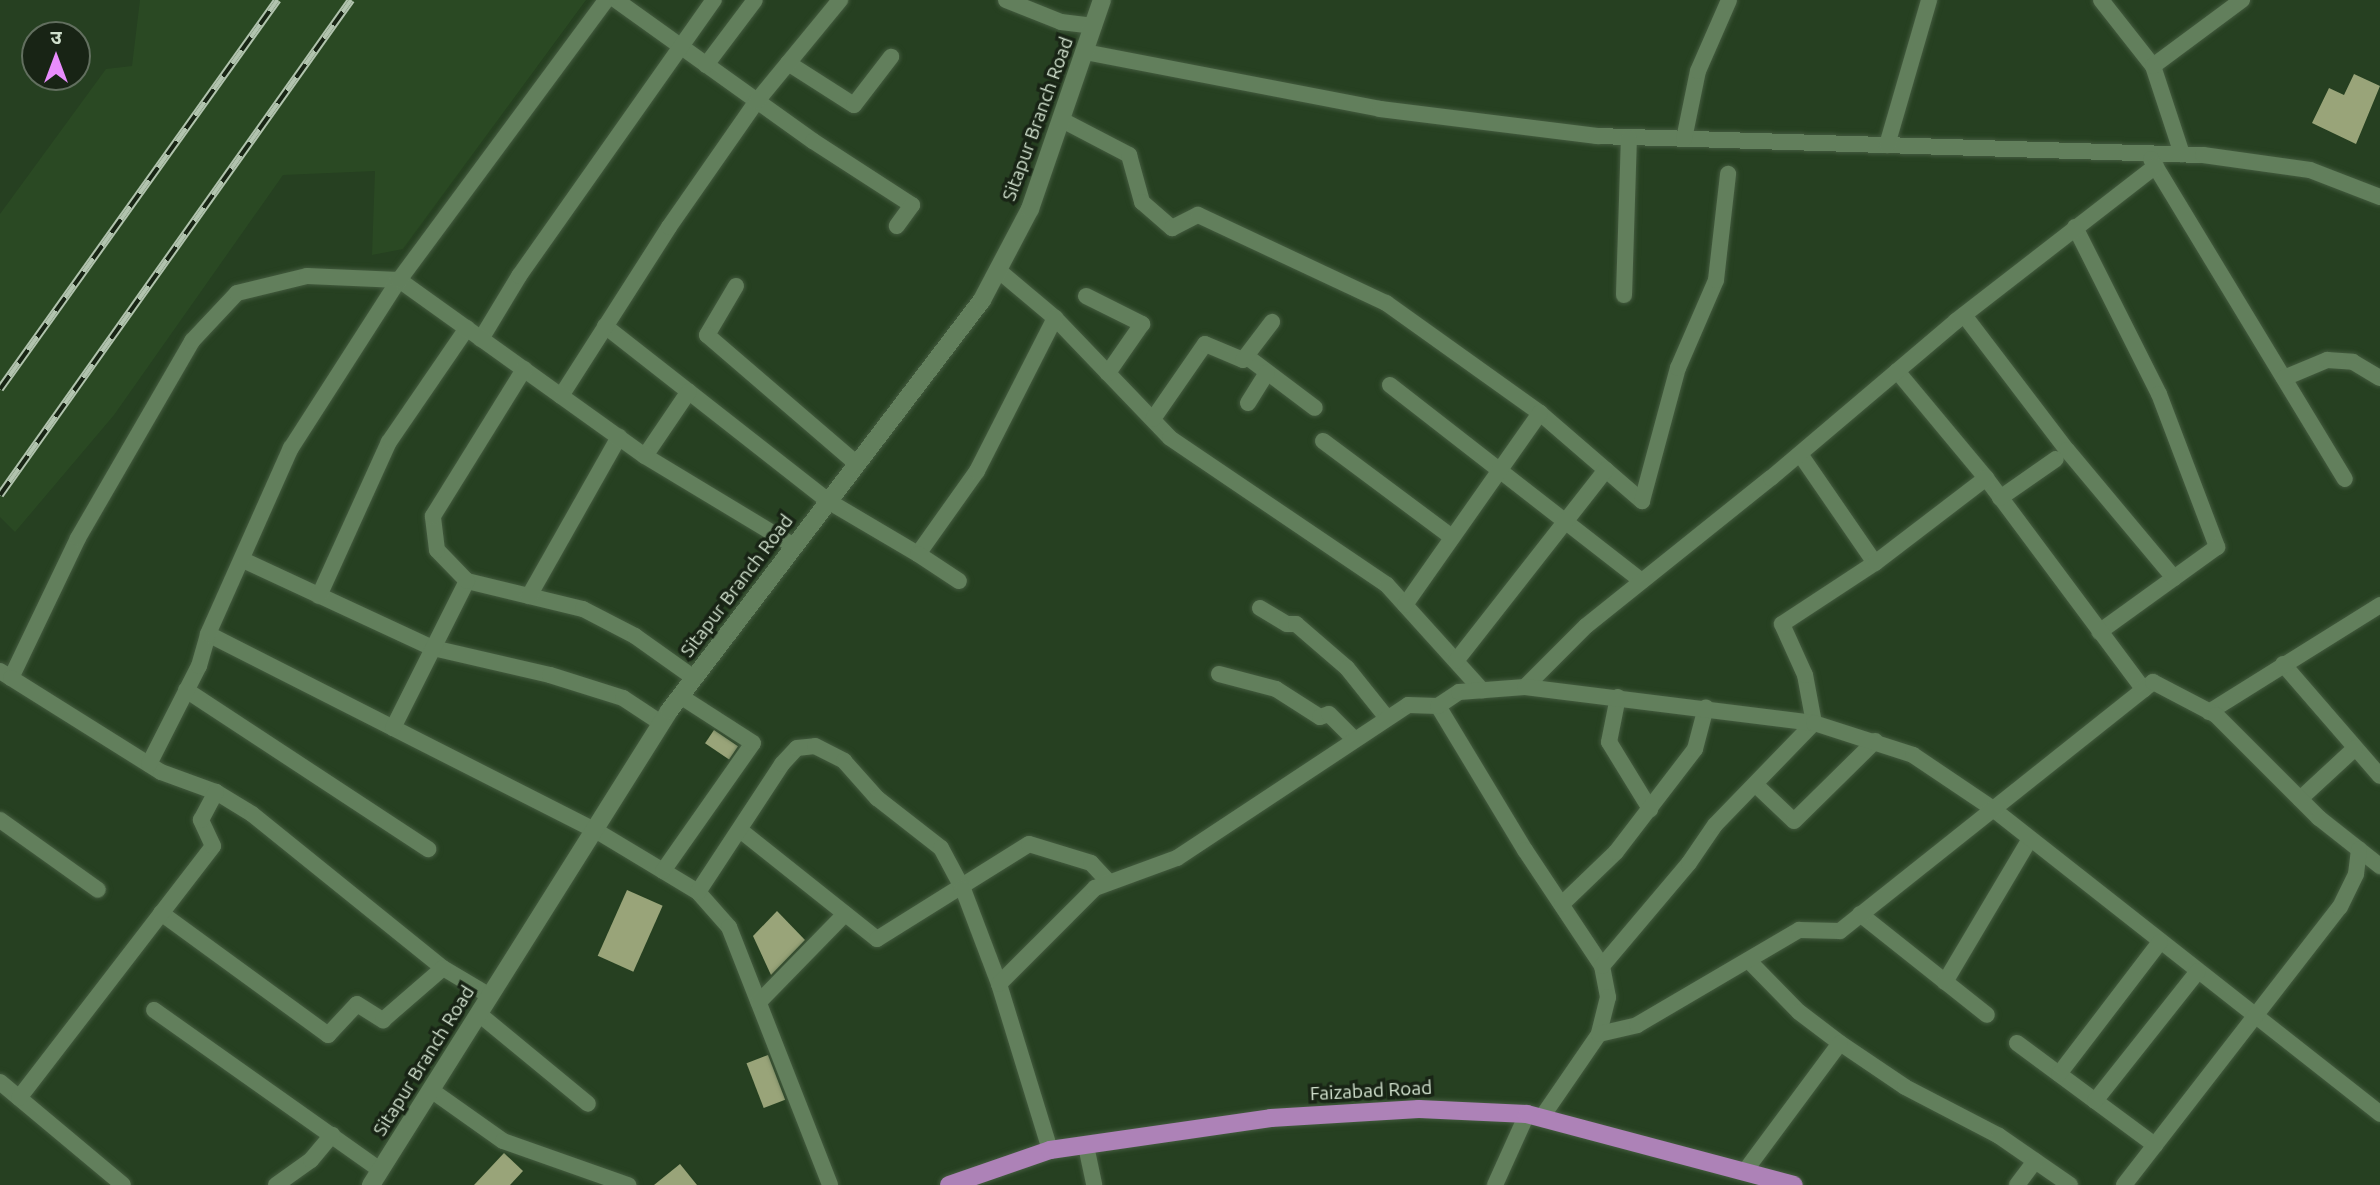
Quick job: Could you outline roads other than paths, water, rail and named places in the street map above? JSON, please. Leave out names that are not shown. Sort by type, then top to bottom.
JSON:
[{"type":"main road","name":"Faizabad Road","points":[[949,1185],[1050,1150],[1271,1118],[1419,1108],[1535,1115],[1794,1185]]},
{"type":"street","points":[[149,764],[187,690],[208,634],[291,448],[399,280],[606,0]]},
{"type":"street","points":[[616,0],[757,101],[912,205],[897,226]]},
{"type":"street","points":[[481,339],[519,276],[714,0]]},
{"type":"street","points":[[706,65],[755,0]]},
{"type":"street","points":[[561,396],[757,101],[840,0]]},
{"type":"street","points":[[1006,0],[1061,22],[1094,26]]},
{"type":"street","name":"Sitapur Branch Road","points":[[376,1177],[661,723],[982,300],[1030,209],[1102,0]]},
{"type":"street","points":[[1684,139],[1698,71],[1729,0]]},
{"type":"street","points":[[1887,145],[1929,0]]},
{"type":"street","points":[[2101,0],[2153,66],[2182,154]]},
{"type":"street","points":[[2153,66],[2242,0]]},
{"type":"street","points":[[1085,52],[1380,109],[1629,138],[1887,145],[2152,160],[2182,154],[2309,170],[2380,197]]},
{"type":"street","points":[[788,63],[854,105],[891,57]]},
{"type":"street","points":[[1062,120],[1129,155],[1142,202],[1172,228],[1198,215],[1386,303],[1540,413],[1642,501],[1678,368],[1716,280],[1728,174]]},
{"type":"street","points":[[1624,295],[1629,138]]},
{"type":"street","points":[[1525,687],[1586,625],[1800,454],[1896,371],[2075,227],[2152,160]]},
{"type":"street","points":[[2152,160],[2346,479]]},
{"type":"street","points":[[2075,227],[2159,394],[2217,547],[2099,632]]},
{"type":"street","points":[[998,270],[1055,318],[1170,438],[1387,585],[1482,690]]},
{"type":"street","points":[[490,996],[443,968],[251,814],[216,792],[149,764],[5,674],[78,538],[192,341],[237,293],[306,276],[399,280],[645,456],[794,546]]},
{"type":"street","points":[[736,286],[707,335],[857,464]]},
{"type":"street","points":[[1086,296],[1142,324],[1108,373]]},
{"type":"street","points":[[1964,315],[2067,450],[2174,578]]},
{"type":"street","points":[[918,554],[977,471],[1055,318]]},
{"type":"street","points":[[1153,419],[1205,344],[1243,360],[1272,322]]},
{"type":"street","points":[[605,326],[828,501],[918,554],[959,582]]},
{"type":"street","points":[[319,596],[389,442],[467,328]]},
{"type":"street","points":[[1246,356],[1315,408]]},
{"type":"street","points":[[2284,378],[2327,360],[2353,362],[2380,378]]},
{"type":"street","points":[[524,369],[433,516],[437,550],[467,581],[583,609],[635,636],[694,678]]},
{"type":"street","points":[[1896,371],[1986,478],[2144,690]]},
{"type":"street","points":[[1248,403],[1267,372]]},
{"type":"street","points":[[1390,385],[1567,520],[1642,581]]},
{"type":"street","points":[[645,456],[689,391]]},
{"type":"street","points":[[1405,605],[1540,413]]},
{"type":"street","points":[[529,596],[619,437]]},
{"type":"street","points":[[1323,441],[1452,537]]},
{"type":"street","points":[[1800,454],[1875,563]]},
{"type":"street","points":[[2000,498],[2056,458]]},
{"type":"street","points":[[1456,661],[1606,470]]},
{"type":"street","points":[[1814,723],[1805,675],[1782,624],[1875,563],[1986,478]]},
{"type":"street","points":[[243,560],[433,648],[599,690],[623,698],[661,723]]},
{"type":"street","points":[[393,728],[467,581]]},
{"type":"street","points":[[2208,712],[2380,605]]},
{"type":"street","points":[[1260,608],[1287,624],[1296,624],[1337,659],[1387,718]]},
{"type":"street","points":[[208,634],[595,830],[698,892],[729,927],[830,1185]]},
{"type":"street","points":[[2283,664],[2380,776]]},
{"type":"street","points":[[1219,674],[1276,689],[1320,717],[1329,714],[1354,739]]},
{"type":"street","points":[[1599,1034],[1637,1025],[1799,930],[1840,931],[2153,682],[2208,712],[2300,799],[2380,866]]},
{"type":"street","points":[[999,984],[1095,888],[1108,881],[1177,858],[1408,705],[1438,706],[1459,692],[1525,687],[1706,707],[1814,723],[1913,755],[1993,809],[2380,1114]]},
{"type":"street","points":[[187,690],[428,849]]},
{"type":"street","points":[[663,871],[753,743],[680,696]]},
{"type":"street","points":[[1618,697],[1609,742],[1650,809]]},
{"type":"street","points":[[1438,706],[1602,966],[1608,997],[1599,1034],[1535,1115],[1495,1185]]},
{"type":"street","points":[[1562,904],[1616,852],[1695,749],[1706,707]]},
{"type":"street","points":[[1602,966],[1689,863],[1715,825],[1814,723]]},
{"type":"street","points":[[1756,785],[1794,821],[1875,741]]},
{"type":"street","points":[[698,892],[782,764],[797,748],[815,746],[856,769],[877,798],[941,848],[963,889],[999,984],[1050,1150]]},
{"type":"street","points":[[2300,799],[2355,748]]},
{"type":"street","points":[[19,1098],[213,846],[201,820],[216,792]]},
{"type":"street","points":[[0,820],[98,890]]},
{"type":"street","points":[[740,830],[877,939],[963,889],[1029,844],[1091,863],[1108,881]]},
{"type":"street","points":[[1945,982],[2030,839]]},
{"type":"street","points":[[2124,1185],[2340,907],[2356,874],[2359,849]]},
{"type":"street","points":[[161,913],[328,1035],[357,1004],[383,1020],[443,968]]},
{"type":"street","points":[[759,1002],[845,914]]},
{"type":"street","points":[[1860,914],[1987,1016]]},
{"type":"street","points":[[2059,1074],[2160,942]]},
{"type":"street","points":[[1749,961],[1798,1012],[1840,1043],[1905,1087],[1999,1136],[2070,1185]]},
{"type":"street","points":[[2095,1101],[2198,971]]},
{"type":"street","points":[[153,1010],[332,1135],[376,1177]]},
{"type":"street","points":[[478,1014],[587,1104]]},
{"type":"street","points":[[1745,1171],[1840,1043]]},
{"type":"street","points":[[2017,1043],[2155,1145]]},
{"type":"street","points":[[0,1082],[123,1185]]},
{"type":"street","points":[[431,1090],[503,1141],[628,1185]]},
{"type":"street","points":[[276,1185],[311,1160],[332,1135]]},
{"type":"street","points":[[1086,1146],[1094,1185]]},
{"type":"street","points":[[2017,1185],[2035,1161]]},
{"type":"railway","points":[[0,389],[277,0]]},
{"type":"railway","points":[[0,495],[351,0]]}]
